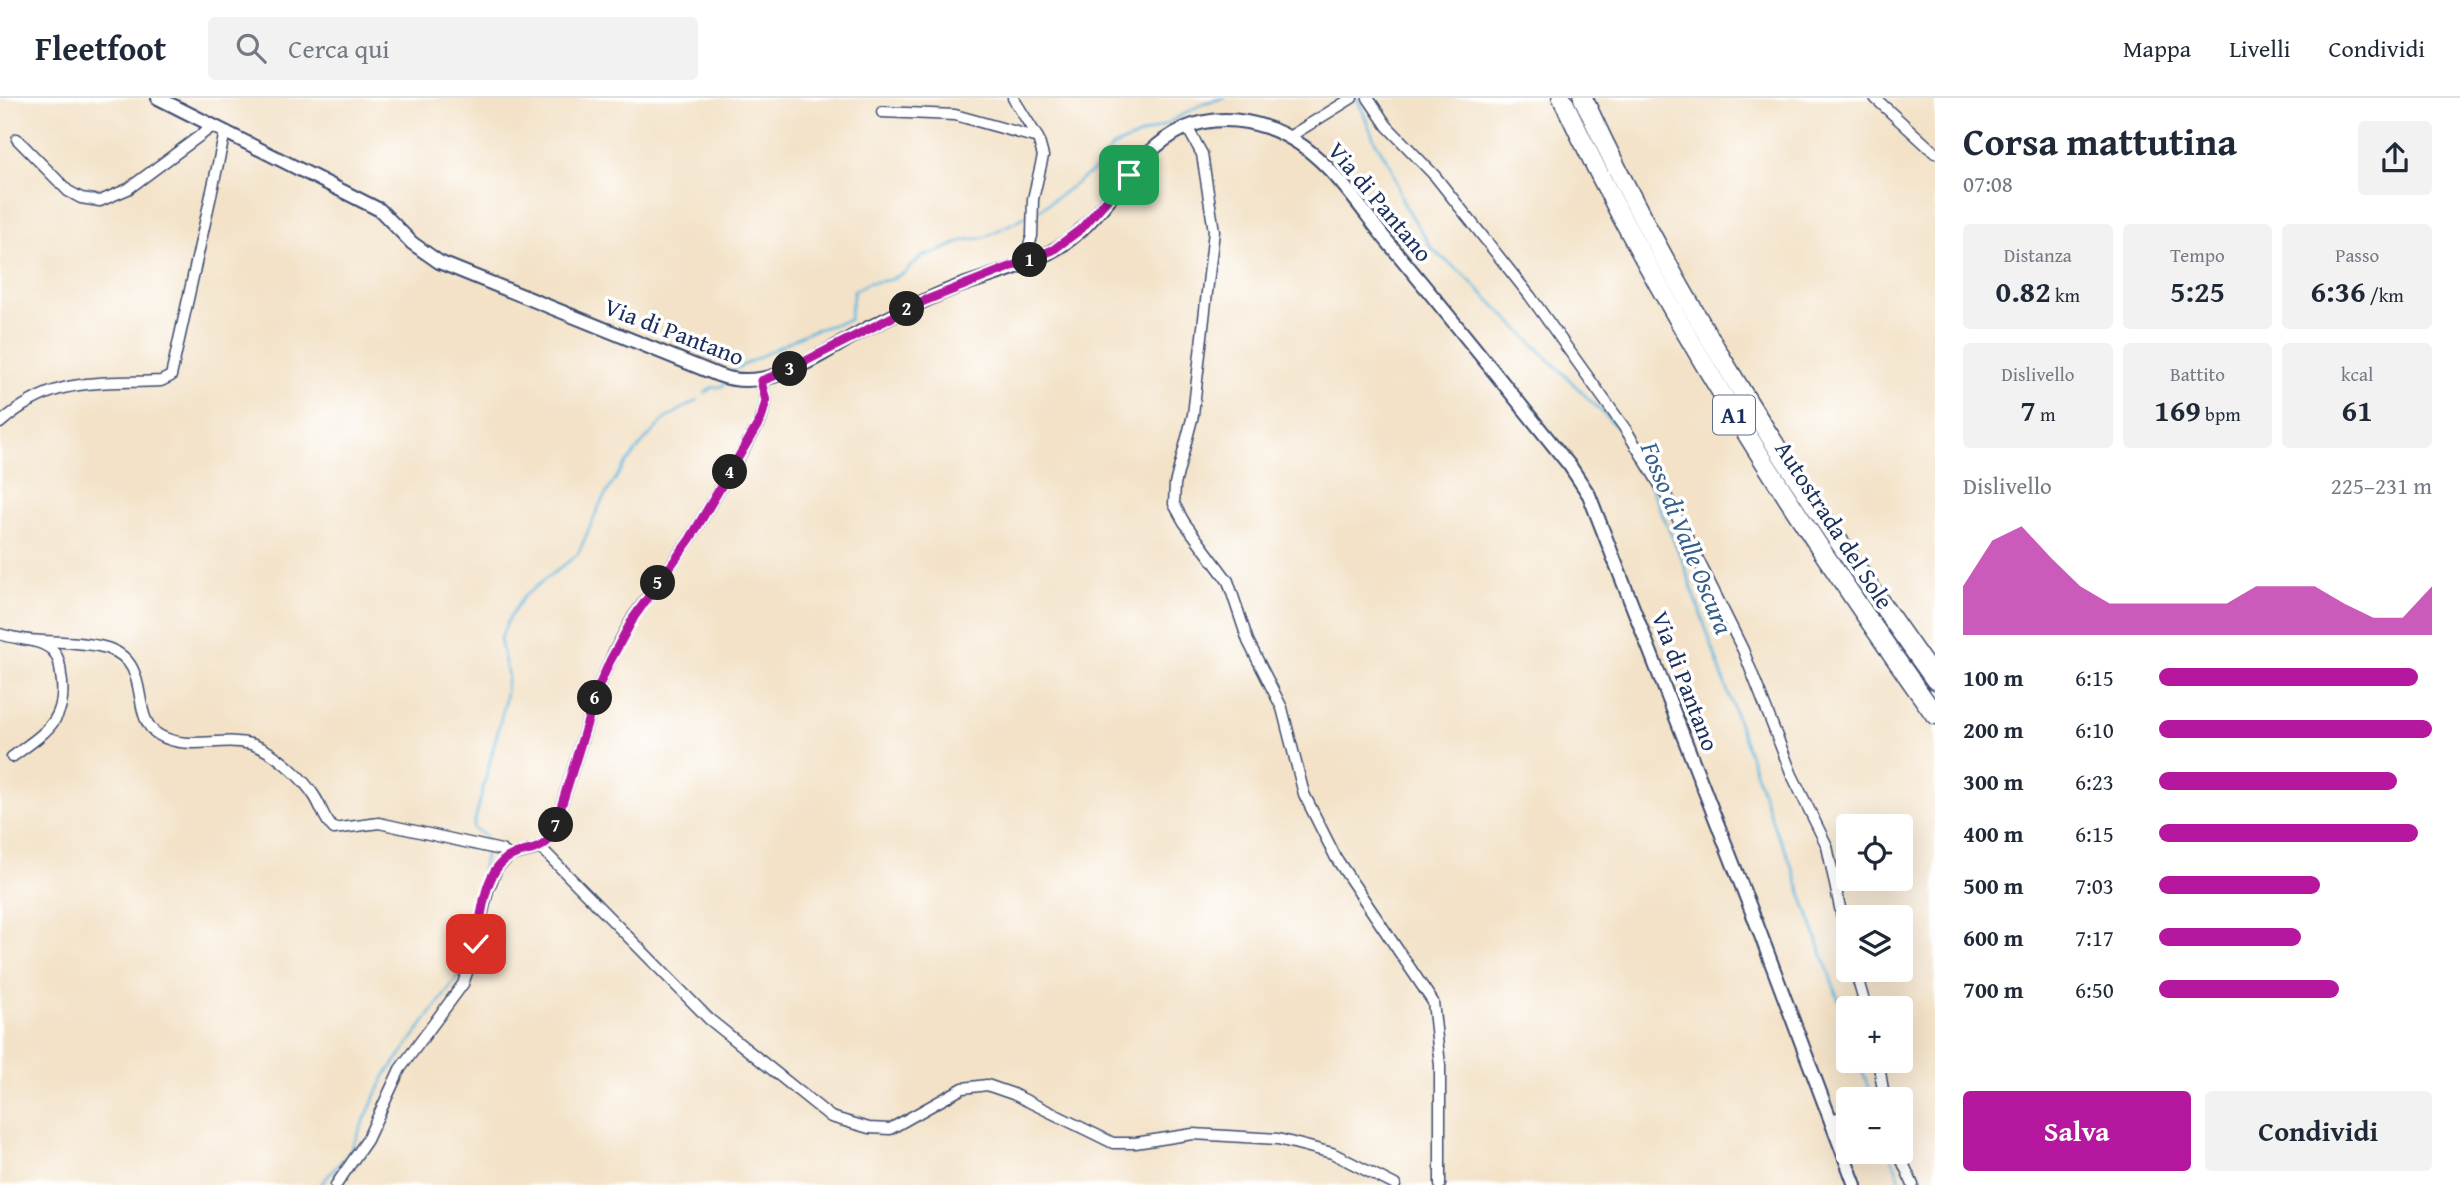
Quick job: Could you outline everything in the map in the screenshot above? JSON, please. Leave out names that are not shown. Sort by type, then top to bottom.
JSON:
[{"type":"highway","name":"Autostrada del Sole","points":[[1562,98],[1606,192],[1709,377],[1832,570],[1935,715]]},
{"type":"highway","name":"Autostrada del Sole","points":[[1583,98],[1622,183],[1726,367],[1848,558],[1935,680]]},
{"type":"street","name":"Via di Pantano","points":[[158,98],[380,210],[412,243],[439,262],[740,382],[761,381],[784,372],[924,301],[1023,263],[1073,237],[1146,156],[1187,127],[1211,121],[1235,120],[1256,124],[1289,137],[1327,168],[1561,455],[1589,495],[1747,899],[1855,1185]]},
{"type":"street","points":[[1013,98],[1038,138],[1043,160],[1033,198],[1031,243],[1023,263]]},
{"type":"street","points":[[1289,137],[1352,98]]},
{"type":"street","points":[[1368,98],[1387,126],[1435,177],[1523,288],[1633,440],[1666,495],[1743,650],[1797,786],[1827,846],[1839,905]]},
{"type":"street","points":[[1875,98],[1935,153]]},
{"type":"street","points":[[882,112],[951,114],[1038,138]]},
{"type":"street","points":[[17,139],[68,191],[81,198],[100,201],[128,189],[212,126]]},
{"type":"street","points":[[1187,127],[1201,151],[1213,206],[1214,231],[1194,415],[1175,484],[1174,504],[1184,522],[1228,580],[1248,641],[1282,708],[1304,794],[1335,858],[1433,1002],[1440,1065],[1440,1185]]},
{"type":"street","points":[[0,423],[26,401],[51,389],[68,385],[164,381],[171,376],[225,132]]},
{"type":"street","points":[[336,1185],[371,1134],[397,1074],[463,984],[473,955],[489,884],[497,868],[510,856],[541,848],[554,831],[605,671],[634,617],[690,539],[761,419],[766,401],[761,381]]},
{"type":"street","points":[[0,634],[47,646],[57,655],[62,680],[62,699],[53,725],[12,757]]},
{"type":"street","points":[[27,640],[94,646],[115,652],[134,670],[146,718],[156,733],[174,740],[241,743],[266,751],[311,792],[334,829],[341,831],[369,823],[408,827],[501,850],[510,856]]},
{"type":"street","points":[[541,848],[709,1019],[831,1117],[862,1126],[890,1129],[962,1088],[987,1085],[1013,1094],[1113,1143],[1135,1143],[1193,1134],[1278,1139],[1332,1153],[1395,1185]]},
{"type":"street","points":[[1830,1121],[1836,1119]]},
{"type":"street","points":[[1903,1164],[1913,1185]]},
{"type":"waterway","points":[[1037,212],[1094,170],[1112,147],[1162,126],[1204,103],[1224,98]]},
{"type":"waterway","name":"Fosso di Valle Oscura","points":[[1357,98],[1375,141],[1391,166],[1403,202],[1433,250],[1464,275],[1621,431]]},
{"type":"waterway","points":[[730,372],[808,332],[849,320],[854,291],[868,283],[889,280],[904,273],[922,256],[965,240],[983,238],[1030,214]]},
{"type":"waterway","points":[[705,393],[711,388],[723,386],[725,382]]},
{"type":"waterway","points":[[486,843],[485,836],[473,828],[504,706],[508,676],[500,640],[509,618],[524,596],[578,554],[601,502],[623,467],[646,439],[665,419],[697,400]]},
{"type":"waterway","name":"Fosso di Valle Oscura","points":[[1639,460],[1683,562],[1776,832],[1787,853],[1837,996]]},
{"type":"waterway","points":[[320,1185],[349,1153],[385,1076],[456,979],[470,933],[486,850]]},
{"type":"waterway","name":"Fosso di Valle Oscura","points":[[1863,1073],[1868,1087]]},
{"type":"waterway","name":"Fosso di Valle Oscura","points":[[1894,1164],[1902,1185]]},
{"type":"route","points":[[476,944],[488,890],[497,868],[510,856],[541,848],[552,836],[605,671],[624,633],[701,522],[761,419],[766,401],[761,381],[924,301],[1053,250],[1081,229],[1129,175]]}]
